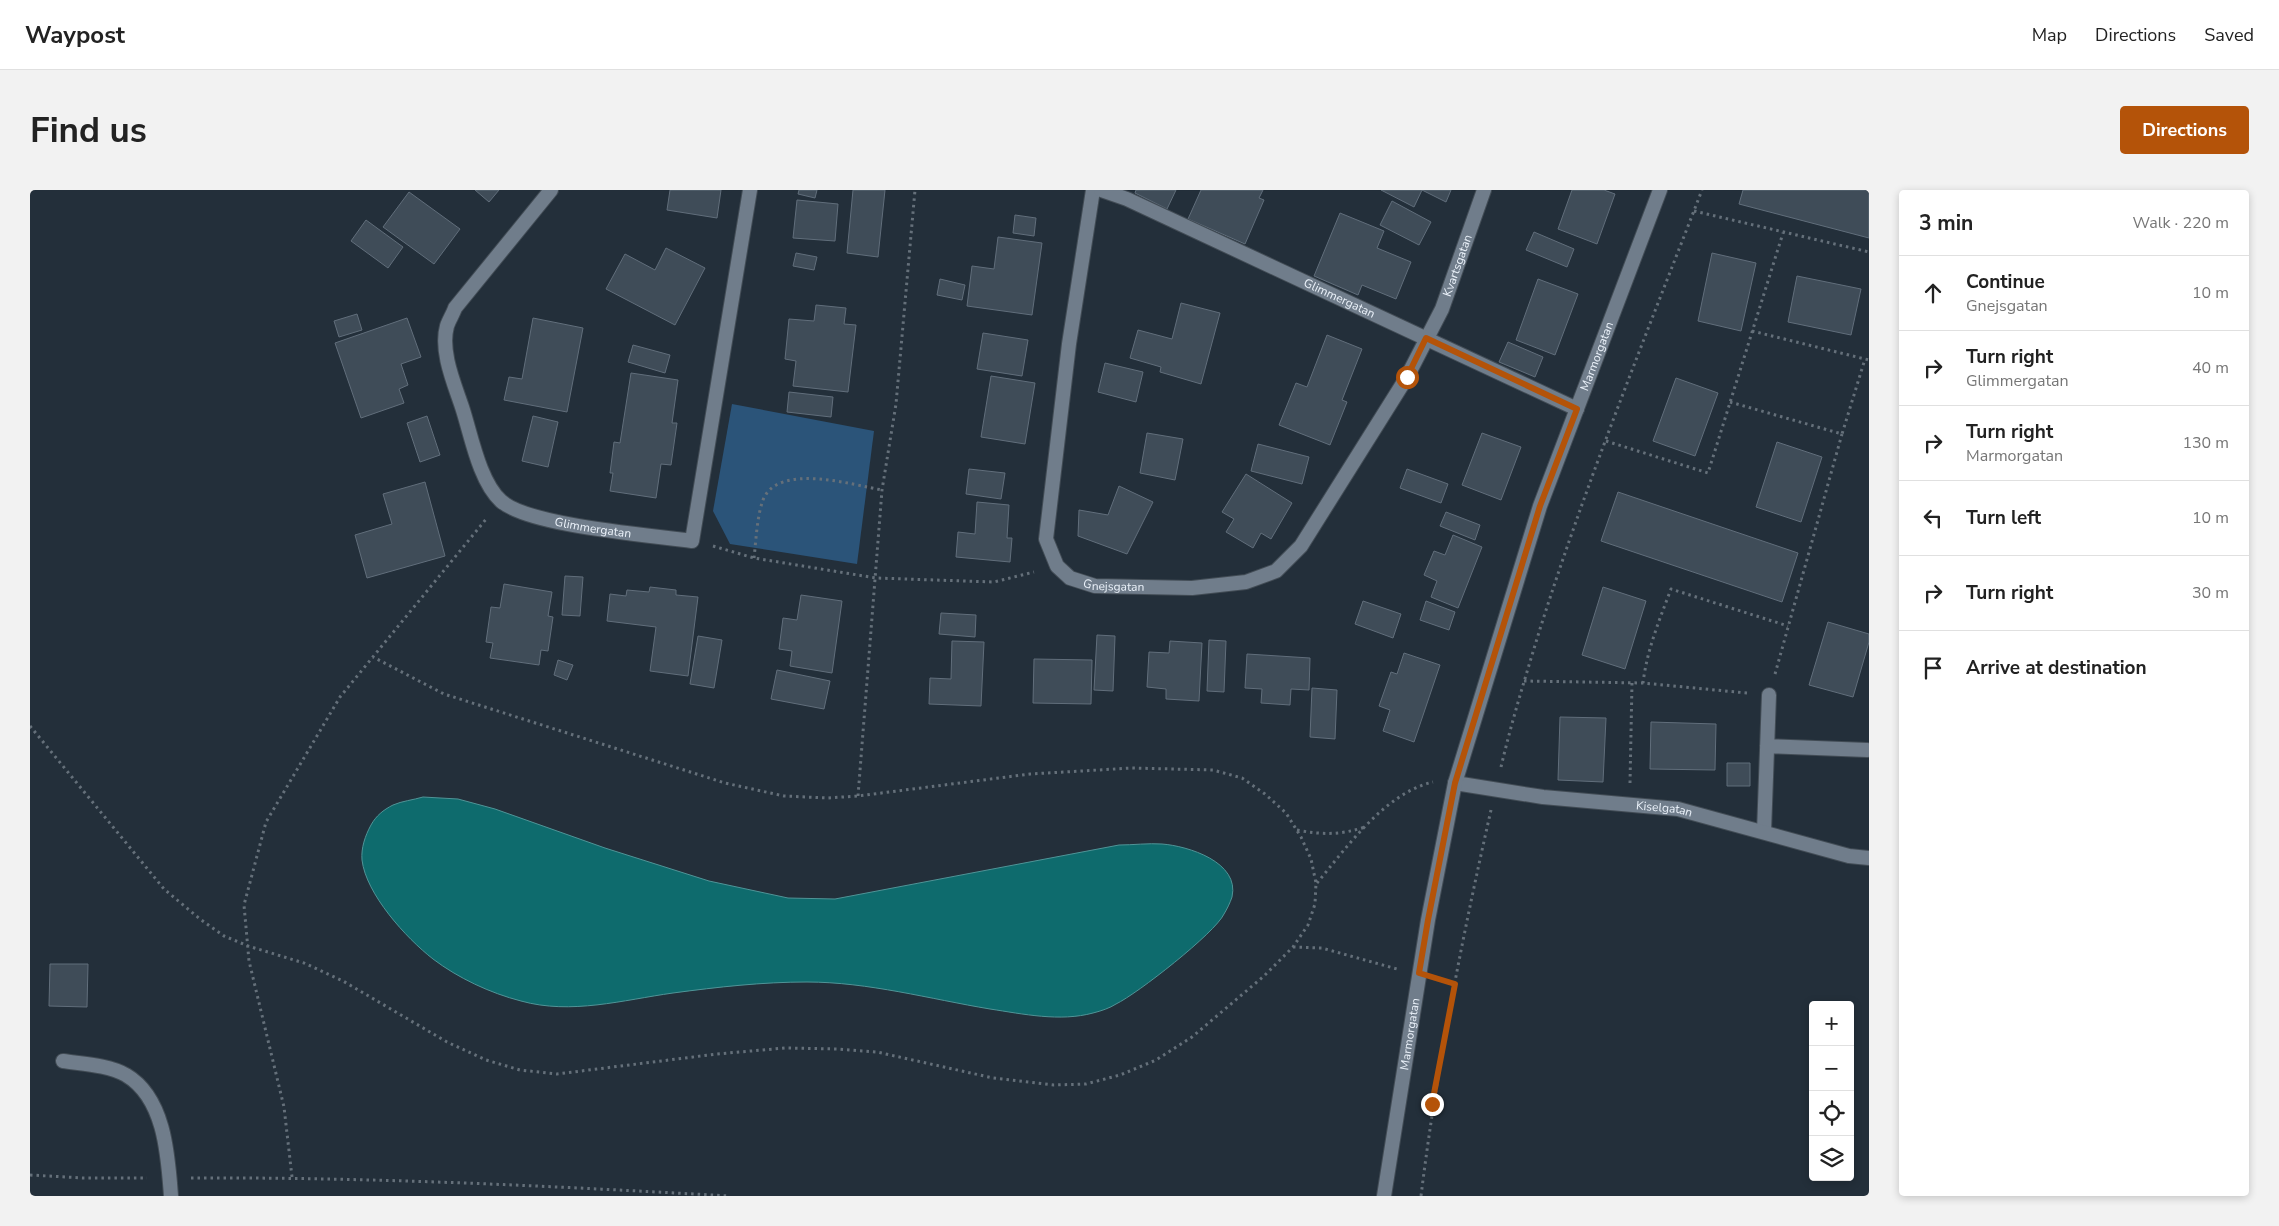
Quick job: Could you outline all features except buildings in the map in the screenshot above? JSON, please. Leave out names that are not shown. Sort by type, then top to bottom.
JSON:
[{"type":"street","name":"Glimmergatan","points":[[551,190],[455,308],[447,326],[446,344],[450,370],[481,467],[489,484],[501,501],[522,513],[549,521],[692,541]]},
{"type":"street","points":[[692,541],[750,190]]},
{"type":"street","points":[[1057,566],[1046,539],[1068,344],[1093,190]]},
{"type":"street","name":"Glimmergatan","points":[[1101,190],[1127,199],[1577,409]]},
{"type":"street","name":"Kvartsgatan","points":[[1426,338],[1442,309],[1484,190]]},
{"type":"street","name":"Marmorgatan","points":[[1384,1196],[1428,920],[1455,783],[1540,506],[1660,190]]},
{"type":"street","name":"Gnejsgatan","points":[[1057,566],[1070,578],[1095,586],[1192,588],[1246,582],[1276,571],[1301,546],[1407,377],[1426,338]]},
{"type":"street","points":[[1764,832],[1769,695]]},
{"type":"street","points":[[1768,746],[1867,750]]},
{"type":"street","name":"Kiselgatan","points":[[1455,783],[1543,797],[1678,809],[1849,856],[1869,858]]},
{"type":"street","points":[[63,1061],[112,1069],[137,1082],[156,1114],[163,1134],[170,1196]]},
{"type":"path","points":[[858,796],[882,490],[896,404],[915,190]]},
{"type":"path","points":[[1421,1196],[1432,1104],[1470,904],[1511,722],[1562,561],[1702,190]]},
{"type":"path","points":[[1694,211],[1869,252]]},
{"type":"path","points":[[1606,441],[1708,473],[1783,233]]},
{"type":"path","points":[[1524,681],[1632,683],[1769,695],[1842,434],[1867,360],[1752,331]]},
{"type":"path","points":[[1730,402],[1842,434]]},
{"type":"path","points":[[754,558],[764,499],[775,486],[801,477],[882,490]]},
{"type":"path","points":[[292,1177],[284,1107],[249,960],[244,905],[266,822],[340,697],[501,501]]},
{"type":"path","points":[[692,541],[754,558],[876,578],[994,582],[1057,566]]},
{"type":"path","points":[[1643,684],[1652,638],[1671,589],[1788,626]]},
{"type":"path","points":[[30,726],[164,889],[224,936],[248,946],[304,963],[336,978],[447,1042],[486,1060],[520,1070],[557,1074],[717,1054],[785,1048],[838,1049],[877,1052],[993,1078],[1054,1085],[1086,1084],[1120,1075],[1156,1060],[1192,1037],[1264,976],[1293,947],[1308,925],[1315,904],[1316,883],[1311,859],[1297,830],[1286,813],[1265,794],[1242,778],[1213,770],[1132,768],[1030,774],[858,796],[828,798],[784,796],[725,783],[444,694],[373,657]]},
{"type":"path","points":[[1630,804],[1632,683]]},
{"type":"path","points":[[1316,883],[1365,827],[1395,799],[1415,787],[1440,780],[1455,783]]},
{"type":"path","points":[[1297,830],[1320,834],[1334,834],[1365,827]]},
{"type":"path","points":[[1293,947],[1322,948],[1373,964],[1419,973],[1455,984]]},
{"type":"path","points":[[30,1175],[83,1178],[292,1177],[474,1182],[730,1196]]},
{"type":"shaded area","points":[[732,404],[874,431],[857,564],[730,544],[713,511]]},
{"type":"shaded area","points":[[423,797],[458,799],[495,809],[605,848],[709,881],[788,898],[835,899],[1119,845],[1151,844],[1173,845],[1198,852],[1210,858],[1228,874],[1232,885],[1232,897],[1218,923],[1157,976],[1111,1007],[1080,1016],[1028,1015],[876,988],[807,982],[723,987],[597,1005],[559,1007],[540,1005],[509,998],[486,989],[464,979],[443,966],[422,950],[400,927],[379,901],[371,887],[365,873],[362,851],[371,825],[389,807],[400,802]]},
{"type":"route","points":[[1407,377],[1426,338],[1577,409],[1540,506],[1487,673],[1455,783],[1419,973],[1455,984],[1432,1104]]}]
